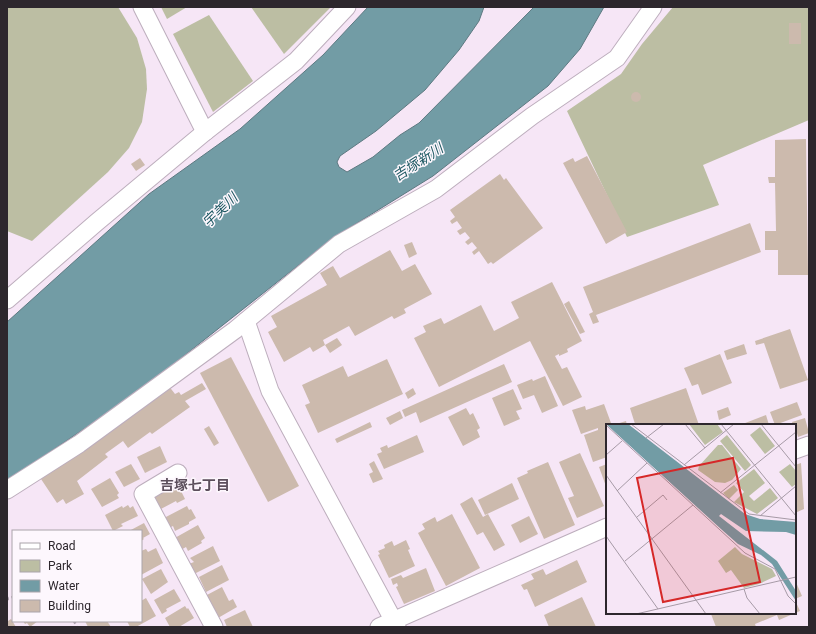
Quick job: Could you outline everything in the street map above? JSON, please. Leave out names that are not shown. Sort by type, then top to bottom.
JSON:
[{"type":"street","points":[[142,7],[205,132]]},
{"type":"street","points":[[7,300],[97,222],[205,132],[296,61],[347,7]]},
{"type":"street","points":[[7,490],[79,444],[246,321],[339,244],[436,189],[532,116],[617,58],[653,7]]},
{"type":"street","points":[[246,321],[270,391],[390,625],[606,527]]},
{"type":"street","points":[[796,450],[809,445]]},
{"type":"street","points":[[178,473],[143,494],[214,627]]},
{"type":"green space","points":[[7,7],[118,7],[137,38],[146,69],[147,89],[142,122],[129,148],[108,172],[32,241],[7,231]]},
{"type":"green space","points":[[161,7],[187,7],[167,19]]},
{"type":"green space","points":[[251,7],[331,7],[284,54]]},
{"type":"green space","points":[[673,7],[809,7],[809,120],[703,165],[719,205],[627,237],[567,111],[621,74],[642,44]]},
{"type":"green space","points":[[209,15],[253,81],[213,112],[173,34]]},
{"type":"water","points":[[368,7],[484,7],[479,21],[459,50],[425,90],[376,131],[340,156],[337,162],[339,167],[347,172],[373,157],[400,135],[419,123],[534,7],[604,7],[580,49],[548,86],[433,176],[333,238],[137,393],[7,481],[7,322],[149,194],[240,129],[323,55]]},
{"type":"building","points":[[789,23],[801,23],[801,44],[789,44]]},
{"type":"building","points":[[636,92],[641,97],[636,102],[631,97]]},
{"type":"building","points":[[806,139],[808,275],[778,275],[778,250],[765,250],[765,231],[776,231],[775,183],[769,183],[768,177],[775,177],[775,140]]},
{"type":"building","points":[[587,156],[627,232],[606,244],[563,163],[573,158],[575,162]]},
{"type":"building","points":[[140,158],[145,165],[136,171],[131,164]]},
{"type":"building","points":[[500,174],[504,180],[506,178],[543,228],[493,264],[491,262],[488,264],[479,251],[474,255],[472,252],[477,248],[472,242],[468,245],[465,242],[470,238],[465,232],[460,235],[457,231],[462,228],[457,221],[452,224],[450,221],[455,217],[450,210]]},
{"type":"building","points":[[750,223],[761,252],[596,315],[599,322],[593,324],[589,314],[593,312],[583,287]]},
{"type":"building","points":[[412,242],[417,254],[409,258],[404,245]]},
{"type":"building","points":[[390,250],[402,271],[415,264],[432,294],[404,309],[406,313],[394,319],[392,316],[355,336],[349,326],[323,340],[325,345],[313,352],[310,347],[284,362],[268,332],[277,327],[271,316],[327,285],[320,273],[333,266],[340,278]]},
{"type":"building","points":[[552,282],[582,341],[567,349],[568,352],[555,356],[562,369],[567,367],[582,397],[563,406],[530,341],[439,387],[414,338],[426,332],[423,326],[441,318],[444,324],[481,305],[494,331],[519,318],[511,302]]},
{"type":"building","points":[[569,301],[585,332],[580,334],[564,304]]},
{"type":"building","points":[[790,329],[808,380],[780,389],[764,343],[756,345],[755,341]]},
{"type":"building","points":[[337,338],[342,345],[330,353],[325,345]]},
{"type":"building","points":[[744,344],[747,354],[727,360],[724,351]]},
{"type":"building","points":[[720,354],[732,383],[702,395],[698,384],[692,386],[684,368]]},
{"type":"building","points":[[231,357],[299,486],[268,502],[200,373]]},
{"type":"building","points":[[387,359],[403,394],[318,433],[305,405],[310,403],[302,385],[343,366],[348,377]]},
{"type":"building","points":[[504,364],[512,382],[420,423],[416,412],[405,417],[402,410]]},
{"type":"building","points":[[545,376],[558,406],[542,413],[534,395],[523,399],[517,385]]},
{"type":"building","points":[[202,383],[206,389],[185,401],[190,407],[152,434],[150,432],[128,448],[123,441],[105,454],[108,457],[77,481],[84,494],[66,504],[63,499],[57,503],[41,479],[168,385],[175,394],[179,392],[181,395]]},
{"type":"building","points":[[413,388],[416,394],[408,399],[405,393]]},
{"type":"building","points":[[686,388],[699,424],[635,424],[630,408]]},
{"type":"building","points":[[513,389],[522,409],[516,411],[520,419],[504,426],[492,398]]},
{"type":"building","points":[[797,402],[802,415],[775,424],[770,412]]},
{"type":"building","points":[[604,404],[611,423],[606,424],[606,457],[593,462],[584,435],[598,430],[598,428],[581,434],[572,410],[585,406],[586,410]]},
{"type":"building","points":[[728,407],[731,415],[719,420],[717,411]]},
{"type":"building","points":[[466,408],[470,415],[473,413],[480,428],[477,430],[480,437],[463,446],[448,417]]},
{"type":"building","points":[[400,411],[403,418],[390,425],[386,418]]},
{"type":"building","points":[[766,415],[769,424],[743,424]]},
{"type":"building","points":[[805,418],[809,433],[798,437],[796,424],[793,424],[792,422]]},
{"type":"building","points":[[626,421],[627,424],[616,424]]},
{"type":"building","points":[[370,422],[372,427],[337,443],[335,439]]},
{"type":"building","points":[[209,426],[219,443],[214,446],[204,429]]},
{"type":"building","points":[[417,435],[424,452],[384,469],[377,454],[382,452],[380,448],[387,445],[388,448]]},
{"type":"building","points":[[160,446],[167,462],[145,473],[137,457]]},
{"type":"building","points":[[580,453],[604,506],[577,518],[568,498],[574,496],[559,462]]},
{"type":"building","points":[[374,461],[383,479],[373,483],[369,474],[373,472],[369,464]]},
{"type":"building","points":[[548,462],[575,525],[544,539],[517,478],[528,473],[527,471]]},
{"type":"building","points":[[801,463],[804,509],[796,513],[796,465]]},
{"type":"building","points":[[131,464],[140,479],[124,487],[115,472]]},
{"type":"building","points":[[606,464],[606,486],[599,467]]},
{"type":"building","points":[[110,478],[119,493],[117,495],[119,498],[102,507],[91,489]]},
{"type":"building","points":[[177,483],[185,499],[177,503],[176,501],[159,510],[152,498]]},
{"type":"building","points":[[512,483],[519,499],[485,515],[478,500]]},
{"type":"building","points":[[472,497],[483,517],[488,514],[505,545],[494,551],[483,532],[477,535],[460,504]]},
{"type":"building","points":[[128,505],[130,508],[133,506],[138,516],[121,524],[123,526],[112,530],[105,515],[122,506],[123,508]]},
{"type":"building","points":[[187,506],[189,510],[191,509],[196,518],[189,522],[189,524],[175,531],[173,526],[169,528],[164,518]]},
{"type":"building","points":[[452,514],[480,568],[446,586],[418,533],[425,529],[422,524],[435,517],[437,522]]},
{"type":"building","points":[[529,516],[538,534],[520,543],[511,525]]},
{"type":"building","points":[[144,523],[150,534],[143,538],[144,539],[142,540],[142,530],[131,530]]},
{"type":"building","points":[[198,525],[205,538],[201,541],[202,543],[188,551],[186,547],[179,551],[173,539]]},
{"type":"building","points":[[406,540],[410,549],[408,550],[415,566],[389,578],[378,555],[380,554],[378,551],[385,548],[384,545],[392,541],[394,546]]},
{"type":"building","points":[[213,546],[220,561],[194,574],[189,564],[194,562],[190,558]]},
{"type":"building","points":[[156,548],[163,563],[142,574],[142,551],[146,549],[148,552]]},
{"type":"building","points":[[577,560],[587,582],[535,607],[527,589],[524,590],[521,585],[534,579],[531,574],[543,569],[546,575]]},
{"type":"building","points":[[222,565],[229,580],[206,592],[199,577]]},
{"type":"building","points":[[426,568],[435,591],[404,604],[396,587],[398,586],[397,583],[393,585],[391,579],[401,575],[403,578]]},
{"type":"building","points":[[161,569],[168,582],[151,594],[142,579]]},
{"type":"building","points":[[796,582],[802,596],[796,599]]},
{"type":"building","points":[[222,587],[229,601],[233,599],[237,607],[218,618],[205,596]]},
{"type":"building","points":[[174,589],[181,601],[166,609],[167,611],[162,614],[154,600]]},
{"type":"building","points":[[582,597],[596,627],[549,627],[544,615]]},
{"type":"building","points":[[146,598],[156,616],[136,627],[130,627],[128,622],[142,622],[142,600]]},
{"type":"building","points":[[796,602],[800,611],[796,613]]},
{"type":"building","points":[[185,606],[194,618],[179,627],[170,627],[165,618]]},
{"type":"building","points":[[245,610],[253,627],[227,627],[224,620]]},
{"type":"building","points":[[711,614],[793,614],[779,620],[777,615],[755,624],[756,627],[716,627]]},
{"type":"building","points":[[11,619],[16,627],[7,627],[8,621]]},
{"type":"building","points":[[24,622],[37,622],[30,627],[27,623],[25,624]]},
{"type":"building","points":[[86,622],[108,622],[111,627],[88,627]]},
{"type":"district","name":"吉塚七丁目","points":[[195,485]]},
{"type":"water label","name":"吉塚新川","points":[[418,162]]},
{"type":"water label","name":"宇美川","points":[[220,210]]}]
